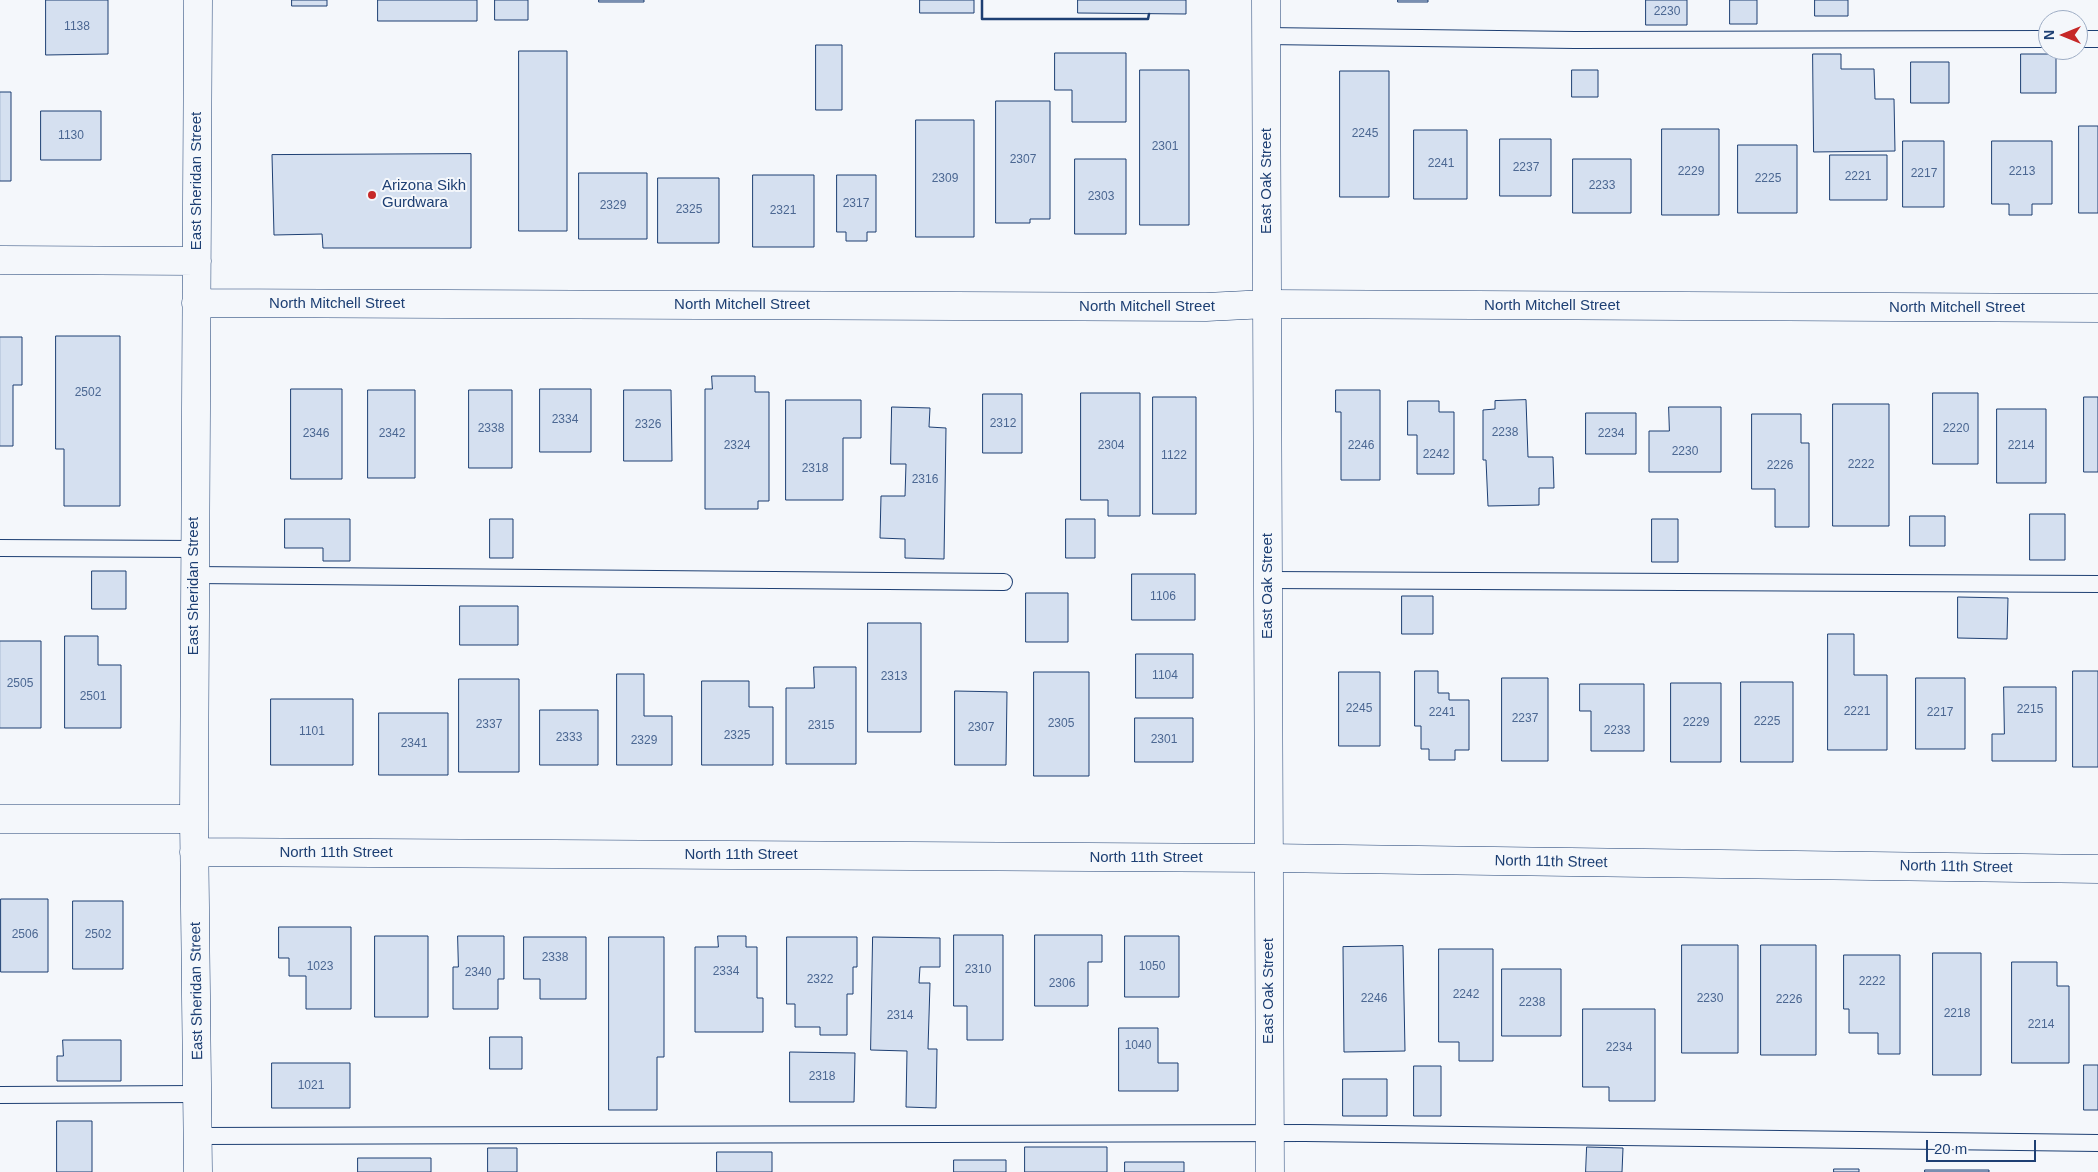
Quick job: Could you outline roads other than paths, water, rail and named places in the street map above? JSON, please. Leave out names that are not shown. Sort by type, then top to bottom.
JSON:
[{"type":"street","name":"East Sheridan Street","points":[[198,0],[194,562],[194,852],[198,1172]]},
{"type":"street","name":"East Oak Street","points":[[1266,0],[1270,1172]]},
{"type":"street","points":[[0,260],[197,261]]},
{"type":"street","name":"North Mitchell Street","points":[[196,303],[1206,307],[1267,304],[2098,308]]},
{"type":"street","points":[[0,819],[194,819]]},
{"type":"street","name":"North 11th Street","points":[[194,852],[1268,858],[2098,869]]},
{"type":"lane","points":[[1266,36],[1575,40],[2038,39]]},
{"type":"lane","points":[[0,548],[194,562],[1004,582]]},
{"type":"lane","points":[[1268,580],[2098,584]]},
{"type":"lane","points":[[0,1095],[198,1094]]},
{"type":"lane","points":[[198,1136],[1270,1133],[2098,1143]]},
{"type":"place","name":"Arizona Sikh Gurdwara","points":[[372,195]]}]
